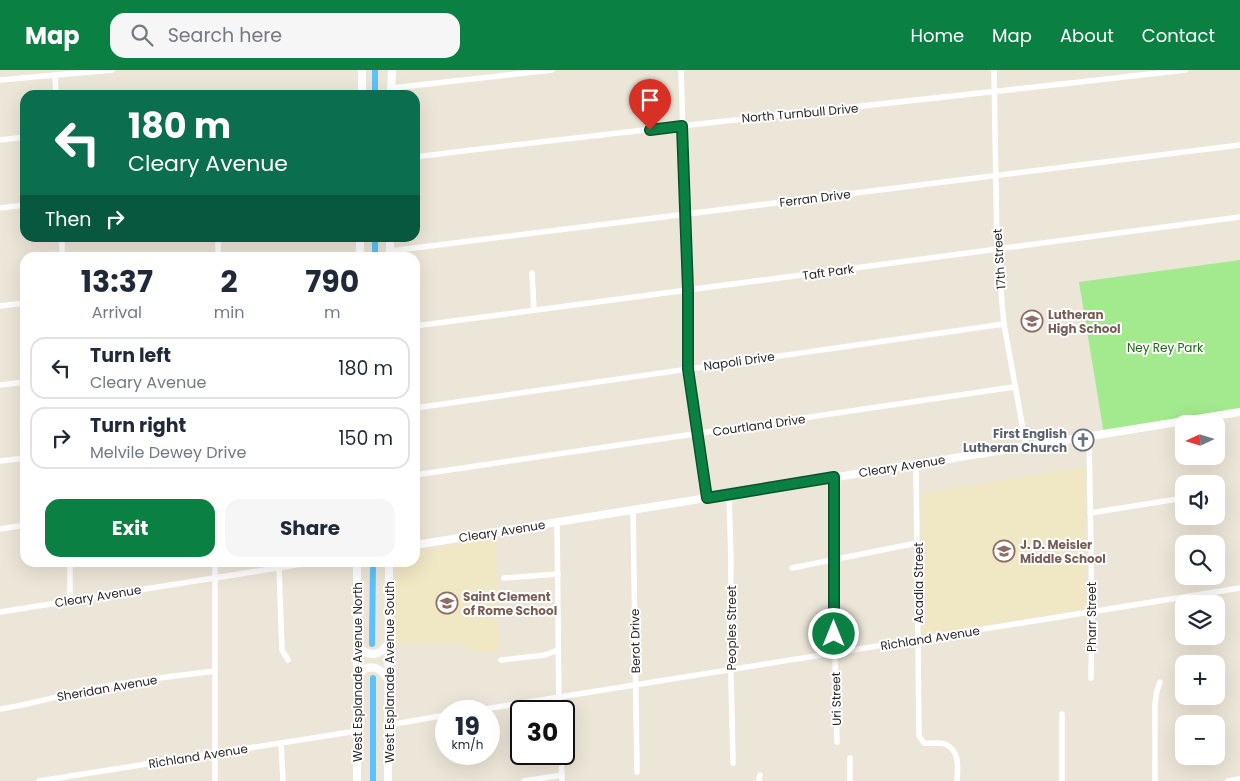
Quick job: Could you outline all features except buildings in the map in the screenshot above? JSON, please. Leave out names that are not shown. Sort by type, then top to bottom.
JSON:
[{"type":"street","points":[[0,80],[112,70]]},
{"type":"street","points":[[360,90],[362,70]]},
{"type":"street","points":[[391,90],[392,70]]},
{"type":"street","points":[[406,90],[552,70]]},
{"type":"street","points":[[681,70],[688,290],[688,369],[707,498]]},
{"type":"street","name":"17th Street","points":[[994,70],[997,249],[1004,324],[1026,446]]},
{"type":"street","name":"North Turnbull Drive","points":[[420,156],[739,118],[808,113],[1185,70]]},
{"type":"street","points":[[55,75],[56,90]]},
{"type":"street","points":[[0,140],[20,138]]},
{"type":"street","name":"Ferran Drive","points":[[405,252],[685,214],[1240,144]]},
{"type":"street","points":[[0,208],[20,206]]},
{"type":"street","name":"Taft Park","points":[[420,325],[1240,217]]},
{"type":"street","points":[[532,273],[534,310]]},
{"type":"street","points":[[0,306],[20,304]]},
{"type":"street","name":"Napoli Drive","points":[[420,407],[1004,324]]},
{"type":"street","points":[[0,385],[20,383]]},
{"type":"street","name":"Courtland Drive","points":[[420,474],[1014,387]]},
{"type":"street","name":"Cleary Avenue","points":[[420,544],[1240,412]]},
{"type":"street","name":"Pharr Street","points":[[1089,436],[1092,612],[1091,678]]},
{"type":"street","points":[[0,461],[20,459]]},
{"type":"street","name":"Acadia Street","points":[[916,464],[918,733],[924,743],[944,743],[954,750],[957,757],[957,781]]},
{"type":"street","name":"Uri Street","points":[[834,477],[837,742]]},
{"type":"street","name":"Peoples Street","points":[[729,494],[732,561],[730,631],[733,762]]},
{"type":"street","points":[[1090,513],[1175,499]]},
{"type":"street","name":"Berot Drive","points":[[633,510],[637,772]]},
{"type":"street","points":[[557,522],[559,697]]},
{"type":"street","points":[[0,529],[20,526]]},
{"type":"street","points":[[792,568],[917,543]]},
{"type":"street","points":[[70,567],[70,601]]},
{"type":"street","points":[[215,567],[215,781]]},
{"type":"street","name":"Cleary Avenue","points":[[0,612],[285,567]]},
{"type":"street","name":"West Esplanade Avenue North","points":[[357,567],[357,781]]},
{"type":"street","name":"West Esplanade Avenue South","points":[[388,781],[389,567]]},
{"type":"street","points":[[279,568],[282,650],[288,660]]},
{"type":"street","points":[[504,578],[558,574]]},
{"type":"street","name":"Richland Avenue","points":[[500,706],[1240,588]]},
{"type":"street","points":[[357,645],[363,651],[372,654],[380,652],[389,642]]},
{"type":"street","points":[[500,660],[545,655],[558,650]]},
{"type":"street","points":[[356,680],[364,669],[375,667],[380,669],[388,681]]},
{"type":"street","name":"Sheridan Avenue","points":[[0,709],[102,687],[214,671]]},
{"type":"street","points":[[1155,781],[1156,704],[1160,682]]},
{"type":"street","points":[[1062,714],[1062,781]]},
{"type":"street","points":[[389,725],[435,717]]},
{"type":"street","name":"Richland Avenue","points":[[39,781],[357,731]]},
{"type":"street","points":[[281,743],[283,781]]},
{"type":"street","points":[[850,758],[850,781]]},
{"type":"street","points":[[524,781],[562,778],[561,765]]},
{"type":"street","points":[[1228,781],[1240,779]]},
{"type":"shaded area","name":"J. D. Meisler Middle School","points":[[1085,467],[1086,609],[922,635],[921,493]]},
{"type":"shaded area","name":"Saint Clement of Rome School","points":[[496,537],[499,652],[467,652],[466,644],[395,645],[395,567],[420,567],[420,551]]},
{"type":"green space","name":"Ney Rey Park","points":[[1240,260],[1240,412],[1221,415],[1175,415],[1175,423],[1104,434],[1079,282]]},
{"type":"waterway","points":[[375,70],[375,90]]},
{"type":"waterway","points":[[375,242],[375,252]]},
{"type":"waterway","points":[[372,644],[373,567]]},
{"type":"waterway","points":[[373,678],[373,781]]},
{"type":"place","name":"Lutheran High School","points":[[1032,321]]},
{"type":"place","name":"First English Lutheran Church","points":[[1083,440]]},
{"type":"place","name":"J. D. Meisler Middle School","points":[[1004,551]]},
{"type":"place","name":"Saint Clement of Rome School","points":[[447,603]]},
{"type":"route","points":[[650,130],[682,126],[688,290],[688,369],[707,498],[834,477],[834,634]]}]
